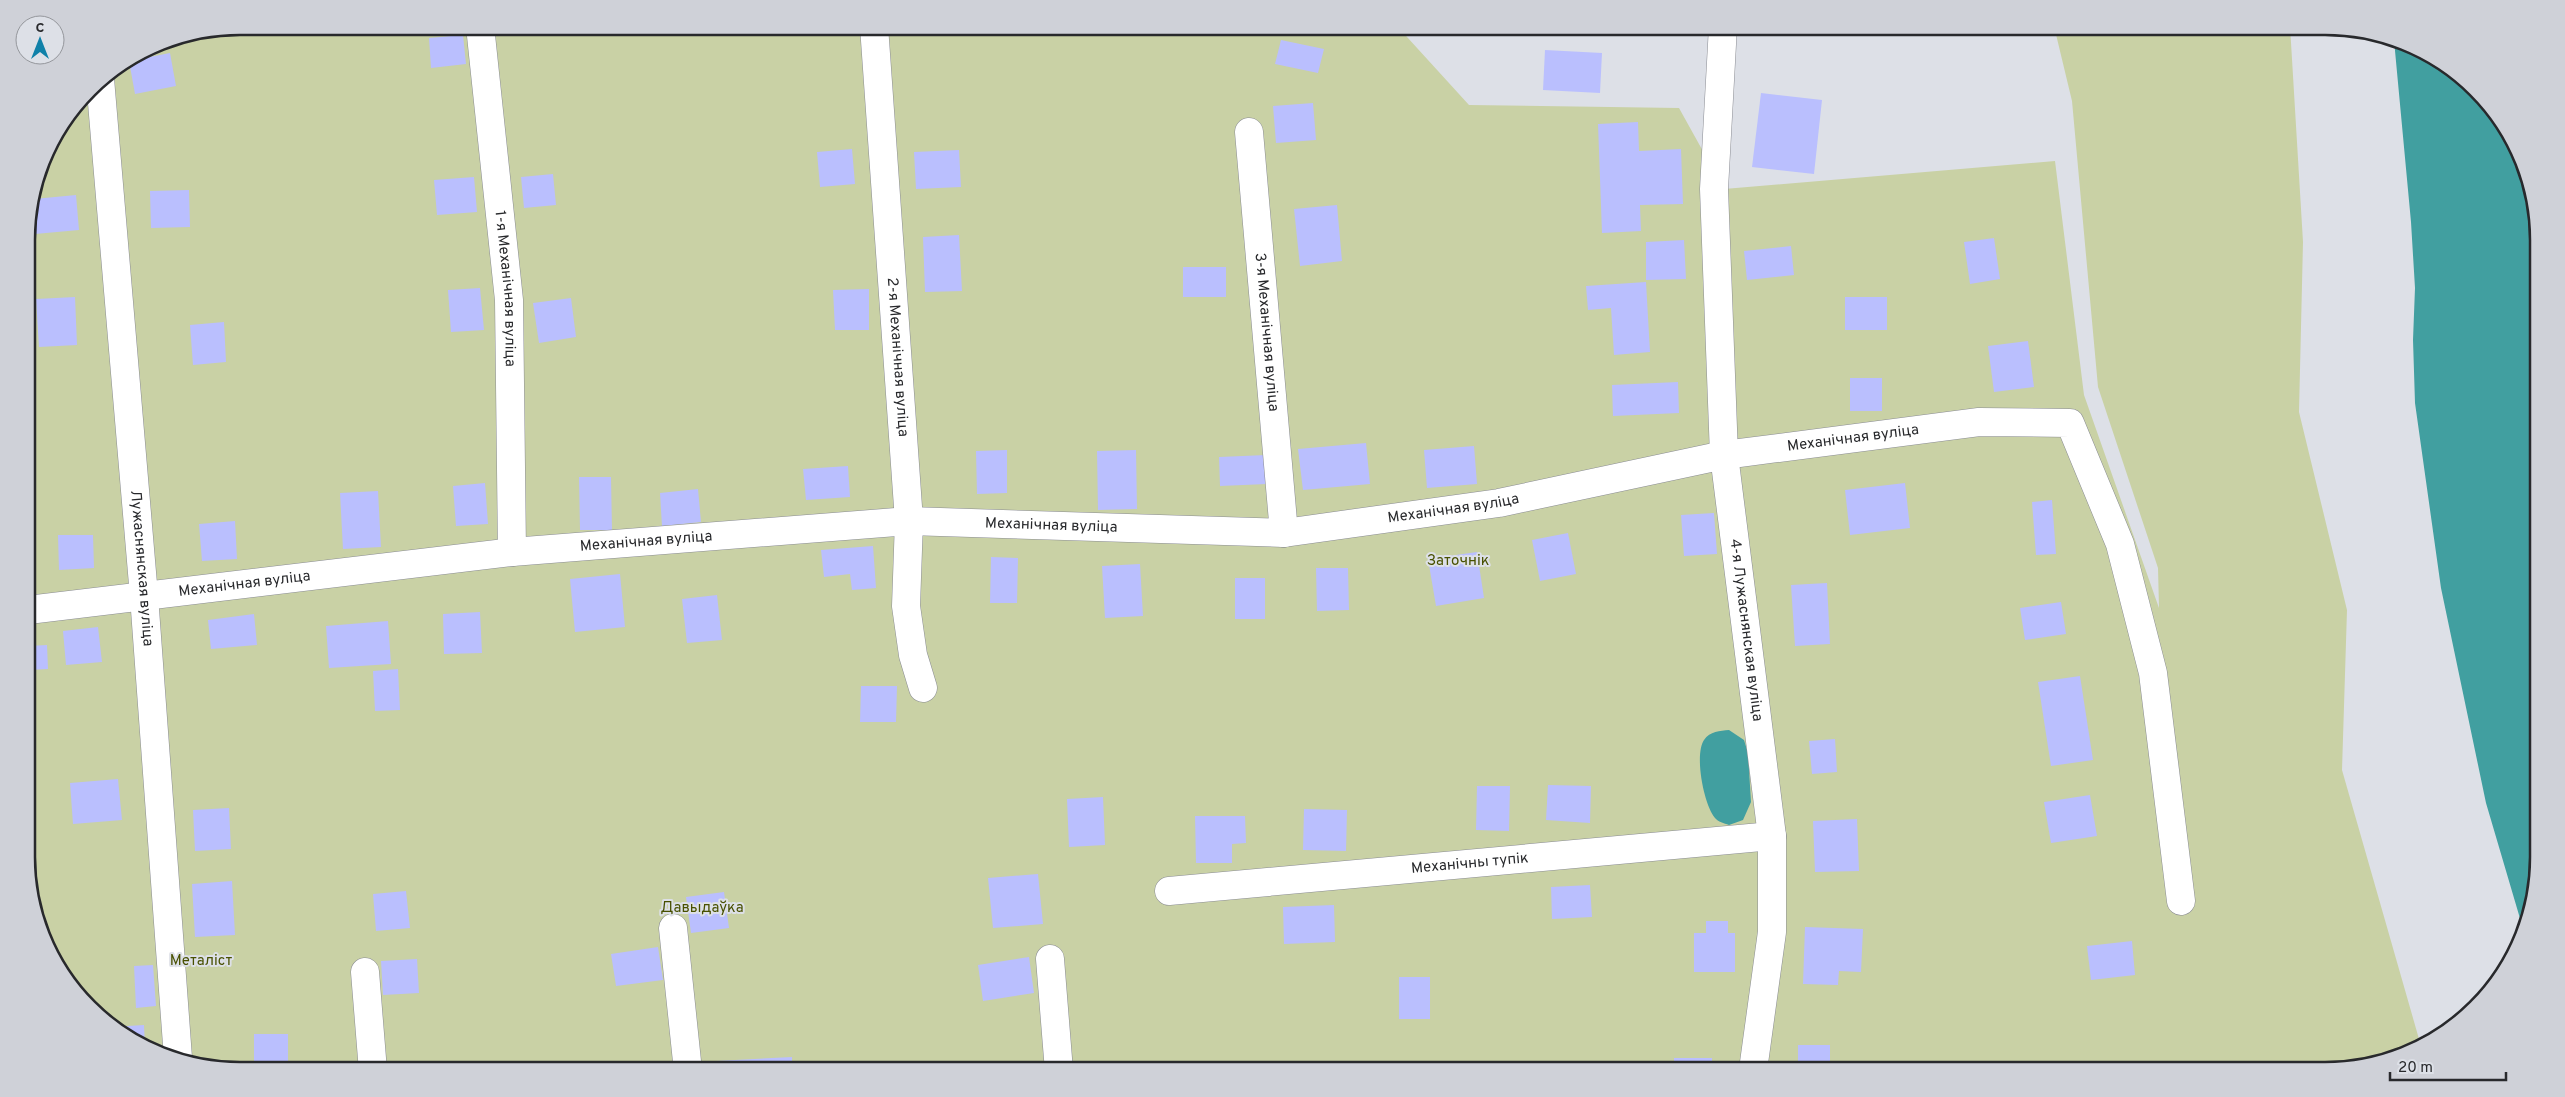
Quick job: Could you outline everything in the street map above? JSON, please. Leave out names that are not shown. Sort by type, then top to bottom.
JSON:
[{"type":"street","name":"1-я Механічная вуліца","points":[[481,35],[509,300],[512,552]]},
{"type":"street","name":"2-я Механічная вуліца","points":[[875,35],[909,521],[906,606],[913,655],[923,688]]},
{"type":"street","name":"4-я Лужаснянская вуліца","points":[[1722,35],[1714,189],[1724,454],[1772,836],[1772,932],[1755,1062]]},
{"type":"street","name":"Лужаснянская вуліца","points":[[101,90],[144,596],[178,1052]]},
{"type":"street","name":"3-я Механічная вуліца","points":[[1249,132],[1284,533]]},
{"type":"street","name":"Механічная вуліца","points":[[35,609],[512,552],[909,521],[1284,533],[1499,503],[1724,454],[1979,422],[2070,423],[2120,544],[2153,673],[2181,901]]},
{"type":"street","name":"Механічны тупік","points":[[1170,891],[1772,836]]},
{"type":"street","points":[[673,928],[687,1062]]},
{"type":"street","points":[[1050,959],[1058,1062]]},
{"type":"street","points":[[365,972],[372,1062]]},
{"type":"green space","name":"Заточнік","points":[[227,35],[1405,35],[1469,105],[1679,108],[1724,189],[2055,161],[2084,395],[2159,608],[2158,568],[2098,387],[2072,101],[2056,35],[2291,35],[2303,242],[2299,412],[2347,610],[2342,770],[2419,1039],[2378,1055],[2338,1062],[227,1062],[187,1055],[150,1041],[115,1020],[95,1002],[77,982],[56,947],[46,923],[39,897],[35,870],[35,227],[42,187],[56,150],[77,115],[115,77],[150,56],[174,46],[200,39]]},
{"type":"water","points":[[2395,48],[2415,56],[2450,77],[2488,115],[2509,150],[2519,174],[2526,200],[2530,227],[2530,870],[2520,919],[2486,803],[2441,588],[2415,403],[2413,340],[2415,288],[2411,222]]},
{"type":"water","points":[[1729,730],[1744,740],[1748,753],[1751,802],[1743,820],[1729,825],[1715,818],[1711,812],[1704,792],[1700,757],[1701,747],[1706,737],[1715,732]]},
{"type":"building","points":[[463,35],[466,64],[431,68],[429,38]]},
{"type":"building","points":[[1281,40],[1324,49],[1318,73],[1275,64]]},
{"type":"building","points":[[1545,50],[1602,53],[1600,93],[1543,90]]},
{"type":"building","points":[[170,53],[176,86],[135,94],[130,68],[148,57]]},
{"type":"building","points":[[1761,93],[1822,100],[1814,174],[1752,167]]},
{"type":"building","points":[[1313,103],[1316,140],[1276,143],[1273,106]]},
{"type":"building","points":[[1638,122],[1639,151],[1681,149],[1683,204],[1640,205],[1641,231],[1602,233],[1598,124]]},
{"type":"building","points":[[852,149],[855,184],[820,187],[817,152]]},
{"type":"building","points":[[959,150],[961,187],[916,189],[914,152]]},
{"type":"building","points":[[553,174],[556,205],[524,208],[521,177]]},
{"type":"building","points":[[474,177],[477,212],[437,215],[434,180]]},
{"type":"building","points":[[189,190],[190,227],[151,228],[150,191]]},
{"type":"building","points":[[76,195],[79,230],[35,234],[39,198]]},
{"type":"building","points":[[1337,205],[1342,261],[1300,266],[1294,209]]},
{"type":"building","points":[[959,235],[962,291],[925,292],[923,237]]},
{"type":"building","points":[[1994,238],[2000,279],[1970,284],[1964,242]]},
{"type":"building","points":[[1684,240],[1686,279],[1646,280],[1646,242]]},
{"type":"building","points":[[1791,246],[1794,275],[1747,280],[1744,251]]},
{"type":"building","points":[[1183,267],[1226,267],[1226,297],[1183,297]]},
{"type":"building","points":[[1646,282],[1650,352],[1614,355],[1611,308],[1588,310],[1586,286]]},
{"type":"building","points":[[480,288],[484,330],[451,332],[448,290]]},
{"type":"building","points":[[869,289],[869,330],[835,330],[833,290]]},
{"type":"building","points":[[75,297],[77,345],[39,347],[36,299]]},
{"type":"building","points":[[1845,297],[1887,297],[1887,330],[1845,330]]},
{"type":"building","points":[[571,298],[576,337],[539,343],[533,303]]},
{"type":"building","points":[[224,322],[226,362],[193,365],[190,325]]},
{"type":"building","points":[[2028,341],[2034,387],[1994,392],[1988,346]]},
{"type":"building","points":[[1850,378],[1882,378],[1882,411],[1850,411]]},
{"type":"building","points":[[1678,382],[1679,413],[1613,416],[1612,385]]},
{"type":"building","points":[[1366,443],[1370,484],[1303,490],[1298,449]]},
{"type":"building","points":[[1474,446],[1477,484],[1427,488],[1424,450]]},
{"type":"building","points":[[1007,450],[1007,493],[977,494],[976,451]]},
{"type":"building","points":[[1136,450],[1137,509],[1098,510],[1097,451]]},
{"type":"building","points":[[1266,455],[1267,484],[1220,486],[1219,457]]},
{"type":"building","points":[[848,466],[850,497],[806,500],[803,469]]},
{"type":"building","points":[[579,477],[611,477],[612,530],[580,530]]},
{"type":"building","points":[[485,483],[488,524],[456,526],[453,486]]},
{"type":"building","points":[[1905,483],[1910,528],[1850,535],[1845,490]]},
{"type":"building","points":[[698,489],[701,522],[662,526],[660,493]]},
{"type":"building","points":[[378,491],[381,547],[343,549],[340,493]]},
{"type":"building","points":[[2052,500],[2056,554],[2036,555],[2032,502]]},
{"type":"building","points":[[1714,513],[1717,554],[1684,556],[1681,515]]},
{"type":"building","points":[[235,521],[237,559],[202,561],[199,524]]},
{"type":"building","points":[[1568,533],[1576,574],[1540,581],[1532,540]]},
{"type":"building","points":[[58,535],[93,535],[94,568],[59,570]]},
{"type":"building","points":[[873,546],[876,588],[852,590],[850,574],[824,577],[821,550]]},
{"type":"building","points":[[1477,552],[1484,598],[1436,606],[1428,559]]},
{"type":"building","points":[[991,557],[1018,558],[1017,603],[990,603]]},
{"type":"building","points":[[1140,564],[1143,616],[1105,618],[1102,566]]},
{"type":"building","points":[[1316,568],[1348,568],[1349,610],[1317,611]]},
{"type":"building","points":[[620,574],[625,627],[575,632],[570,579]]},
{"type":"building","points":[[1235,578],[1265,578],[1265,619],[1235,619]]},
{"type":"building","points":[[1827,583],[1830,644],[1795,646],[1791,585]]},
{"type":"building","points":[[717,595],[722,640],[687,643],[682,599]]},
{"type":"building","points":[[2061,602],[2066,634],[2025,640],[2020,608]]},
{"type":"building","points":[[480,612],[482,653],[444,654],[443,614]]},
{"type":"building","points":[[254,614],[257,645],[211,649],[208,620]]},
{"type":"building","points":[[388,621],[391,664],[329,668],[326,626]]},
{"type":"building","points":[[98,627],[102,662],[66,665],[63,631]]},
{"type":"building","points":[[47,645],[48,669],[35,670],[35,646]]},
{"type":"building","points":[[398,669],[400,710],[375,711],[373,671]]},
{"type":"building","points":[[2080,676],[2093,760],[2051,766],[2038,682]]},
{"type":"building","points":[[861,686],[897,686],[896,722],[860,722]]},
{"type":"building","points":[[1835,739],[1837,772],[1812,774],[1809,741]]},
{"type":"building","points":[[118,779],[122,820],[73,824],[70,783]]},
{"type":"building","points":[[1548,785],[1591,786],[1590,823],[1546,820]]},
{"type":"building","points":[[1477,786],[1510,786],[1509,831],[1476,830]]},
{"type":"building","points":[[2090,795],[2097,836],[2051,843],[2044,802]]},
{"type":"building","points":[[1103,797],[1105,845],[1069,847],[1067,799]]},
{"type":"building","points":[[229,808],[231,849],[195,851],[193,810]]},
{"type":"building","points":[[1304,809],[1347,810],[1346,851],[1303,850]]},
{"type":"building","points":[[1195,816],[1245,816],[1246,843],[1232,844],[1232,863],[1196,863]]},
{"type":"building","points":[[1857,819],[1859,871],[1815,872],[1813,821]]},
{"type":"building","points":[[1038,874],[1043,924],[993,928],[988,878]]},
{"type":"building","points":[[232,881],[235,935],[195,937],[192,884]]},
{"type":"building","points":[[1590,885],[1592,917],[1552,919],[1551,887]]},
{"type":"building","points":[[406,891],[410,928],[376,931],[373,894]]},
{"type":"building","points":[[724,892],[729,928],[691,933],[686,897]]},
{"type":"building","points":[[1334,905],[1335,942],[1284,944],[1283,907]]},
{"type":"building","points":[[1706,921],[1728,921],[1728,933],[1735,933],[1735,972],[1694,972],[1694,933],[1706,933]]},
{"type":"building","points":[[1805,927],[1863,929],[1861,972],[1839,971],[1838,985],[1803,984]]},
{"type":"building","points":[[2132,941],[2135,975],[2091,980],[2087,946]]},
{"type":"building","points":[[658,947],[663,980],[616,986],[611,954]]},
{"type":"building","points":[[1029,957],[1034,993],[983,1001],[978,965]]},
{"type":"building","points":[[417,959],[419,993],[383,995],[381,961]]},
{"type":"building","points":[[153,965],[156,1006],[136,1008],[134,966]]},
{"type":"building","points":[[1399,977],[1430,977],[1430,1019],[1399,1019]]},
{"type":"building","points":[[144,1025],[145,1038],[126,1027],[125,1026]]},
{"type":"building","points":[[254,1034],[288,1034],[288,1062],[254,1062]]},
{"type":"building","points":[[1798,1045],[1830,1045],[1830,1062],[1798,1062]]},
{"type":"building","points":[[792,1057],[792,1062],[716,1061]]},
{"type":"building","points":[[1674,1058],[1712,1058],[1712,1062],[1674,1062]]},
{"type":"park label","name":"Давыдаўка","points":[[702,908]]},
{"type":"park label","name":"Металіст","points":[[201,961]]}]
